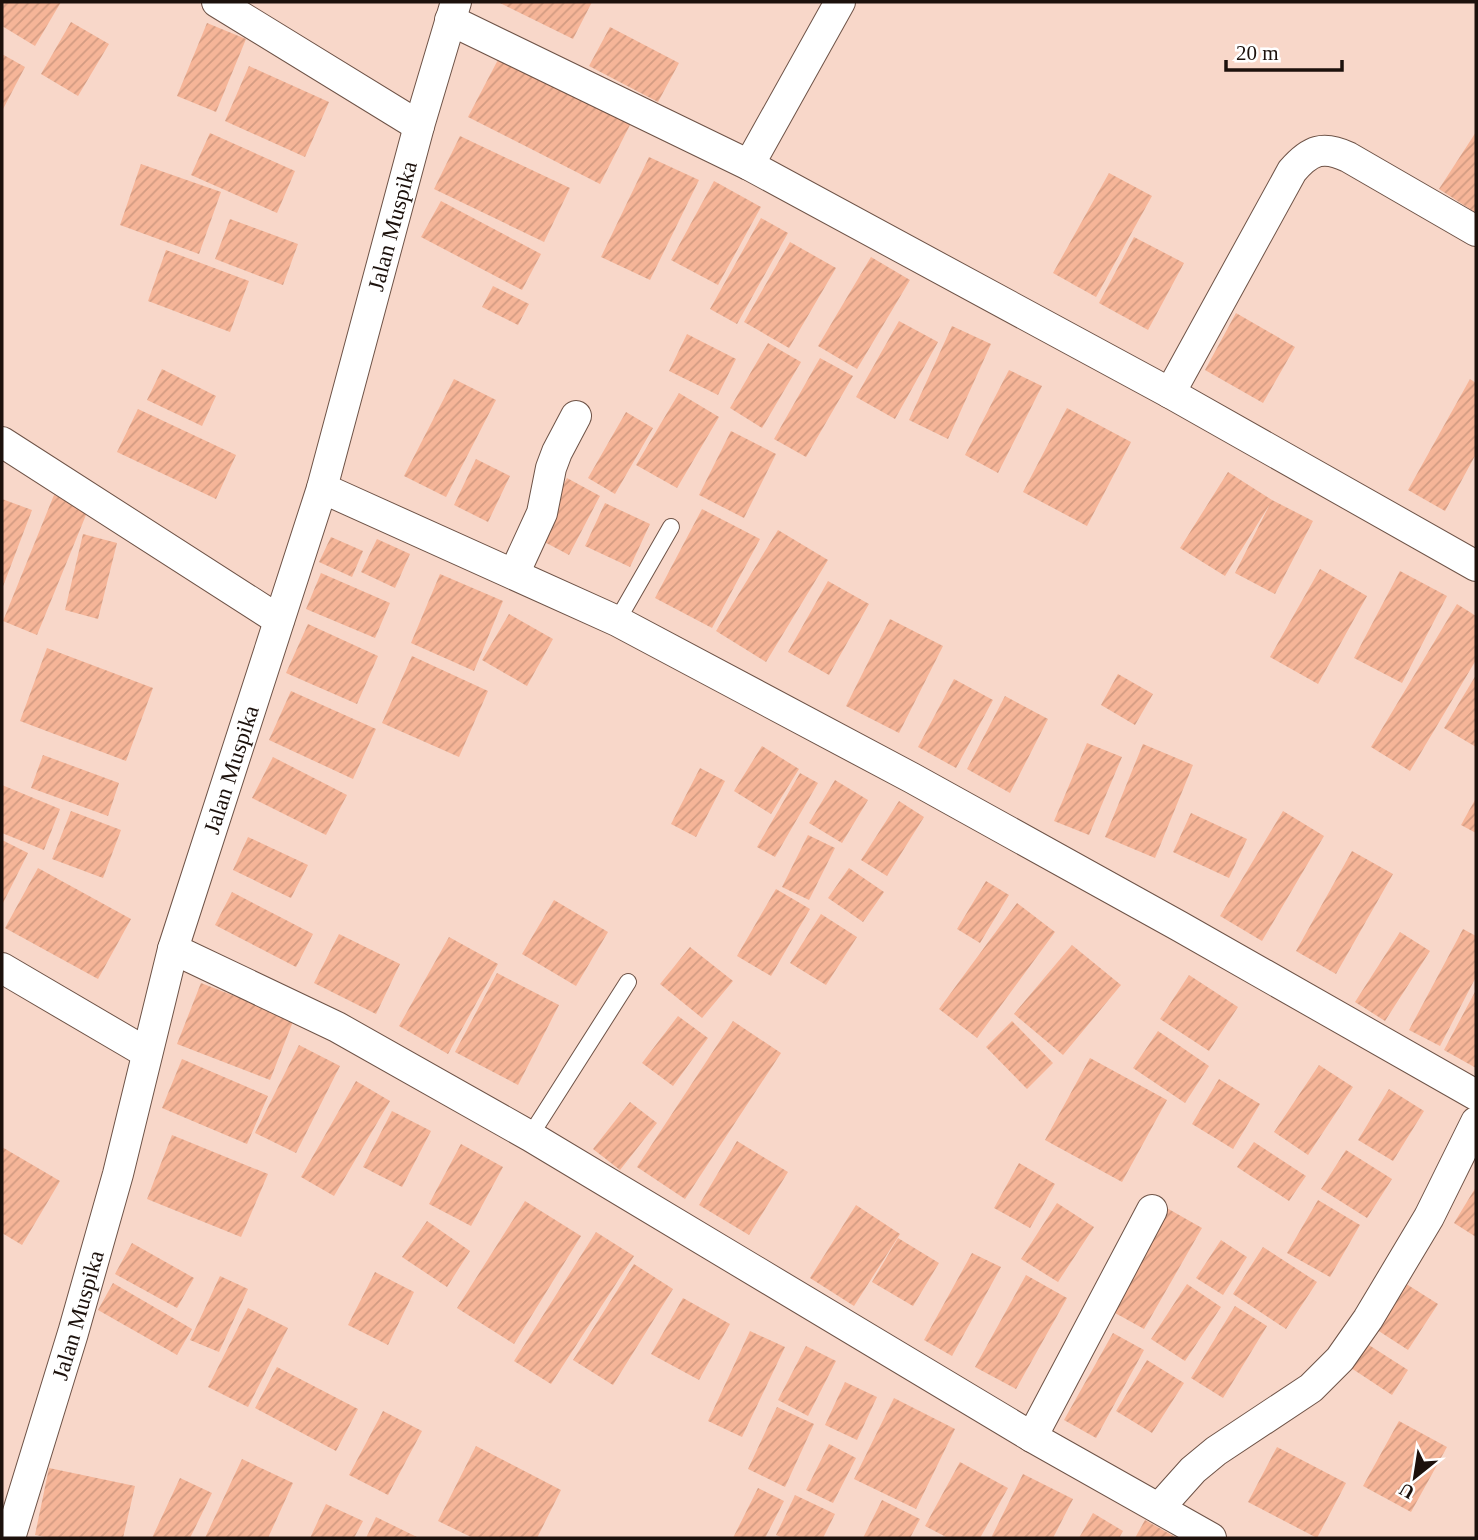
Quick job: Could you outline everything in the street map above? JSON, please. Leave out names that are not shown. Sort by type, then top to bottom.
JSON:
[{"type":"street","points":[[217,2],[419,125]]},
{"type":"street","points":[[749,165],[840,2]]},
{"type":"street","points":[[453,11],[749,165],[1170,393],[1476,566]]},
{"type":"street","name":"Jalan Muspika","points":[[10,1538],[13,1484],[69,1346],[114,1187],[173,949],[323,488],[419,125],[453,11]]},
{"type":"street","points":[[1170,393],[1292,170],[1312,153],[1321,150],[1341,154],[1476,230]]},
{"type":"street","points":[[514,575],[542,513],[557,452],[576,416]]},
{"type":"street","points":[[2,442],[279,620]]},
{"type":"street","points":[[323,488],[617,621],[912,778],[1476,1095]]},
{"type":"street","points":[[173,949],[337,1027],[530,1136],[1032,1437],[1211,1538]]},
{"type":"street","points":[[2,968],[148,1053]]},
{"type":"street","points":[[1159,1508],[1193,1470],[1216,1451],[1311,1388],[1340,1359],[1368,1319],[1429,1217],[1476,1122]]},
{"type":"street","points":[[1032,1437],[1152,1210]]},
{"type":"lane","points":[[617,621],[671,527]]},
{"type":"lane","points":[[530,1136],[628,982]]},
{"type":"building","points":[[2,2],[61,2],[35,46],[2,26]]},
{"type":"building","points":[[498,2],[592,2],[573,39]]},
{"type":"building","points":[[71,22],[109,44],[78,96],[41,74]]},
{"type":"building","points":[[207,23],[246,39],[216,112],[177,96]]},
{"type":"building","points":[[610,27],[679,63],[658,102],[589,66]]},
{"type":"building","points":[[2,54],[25,67],[2,111]]},
{"type":"building","points":[[501,54],[632,121],[600,184],[468,117]]},
{"type":"building","points":[[249,66],[329,102],[305,157],[225,121]]},
{"type":"building","points":[[1476,132],[1476,213],[1439,189]]},
{"type":"building","points":[[210,133],[295,171],[277,213],[191,175]]},
{"type":"building","points":[[460,136],[570,188],[544,242],[434,189]]},
{"type":"building","points":[[649,157],[699,180],[650,280],[601,257]]},
{"type":"building","points":[[141,164],[221,192],[199,254],[120,225]]},
{"type":"building","points":[[1109,173],[1152,196],[1096,297],[1053,273]]},
{"type":"building","points":[[714,181],[761,207],[718,285],[671,260]]},
{"type":"building","points":[[441,201],[541,254],[522,290],[421,237]]},
{"type":"building","points":[[761,218],[788,233],[737,324],[710,309]]},
{"type":"building","points":[[230,219],[298,244],[283,285],[215,259]]},
{"type":"building","points":[[1134,237],[1184,263],[1148,330],[1099,303]]},
{"type":"building","points":[[790,242],[836,268],[789,348],[744,322]]},
{"type":"building","points":[[166,250],[249,281],[230,332],[148,301]]},
{"type":"building","points":[[871,257],[910,280],[857,369],[818,346]]},
{"type":"building","points":[[493,286],[529,304],[518,325],[482,307]]},
{"type":"building","points":[[1236,313],[1295,347],[1263,403],[1205,370]]},
{"type":"building","points":[[899,321],[938,342],[895,419],[856,397]]},
{"type":"building","points":[[952,326],[991,344],[948,439],[909,420]]},
{"type":"building","points":[[687,334],[736,359],[718,395],[669,371]]},
{"type":"building","points":[[768,343],[801,362],[762,428],[730,408]]},
{"type":"building","points":[[820,358],[853,376],[806,457],[774,439]]},
{"type":"building","points":[[162,369],[216,396],[202,426],[147,400]]},
{"type":"building","points":[[1009,370],[1042,386],[998,473],[965,455]]},
{"type":"building","points":[[454,379],[496,400],[446,497],[404,476]]},
{"type":"building","points":[[1470,379],[1476,383],[1476,454],[1445,511],[1408,490]]},
{"type":"building","points":[[679,393],[719,417],[677,488],[636,465]]},
{"type":"building","points":[[1067,408],[1131,442],[1087,526],[1023,492]]},
{"type":"building","points":[[138,409],[236,455],[216,499],[117,452]]},
{"type":"building","points":[[626,412],[653,428],[615,494],[588,478]]},
{"type":"building","points":[[731,431],[776,454],[744,518],[699,495]]},
{"type":"building","points":[[476,459],[510,476],[488,522],[454,505]]},
{"type":"building","points":[[1228,472],[1272,500],[1313,521],[1275,594],[1235,573],[1270,504],[1225,576],[1180,548]]},
{"type":"building","points":[[567,478],[600,496],[569,555],[535,537]]},
{"type":"building","points":[[54,495],[88,510],[37,635],[3,621]]},
{"type":"building","points":[[2,499],[32,510],[2,589]]},
{"type":"building","points":[[605,503],[650,524],[630,567],[585,546]]},
{"type":"building","points":[[702,509],[760,539],[712,628],[655,598]]},
{"type":"building","points":[[778,530],[828,560],[766,662],[716,631]]},
{"type":"building","points":[[83,534],[117,543],[98,619],[65,610]]},
{"type":"building","points":[[331,537],[363,551],[352,577],[319,562]]},
{"type":"building","points":[[377,539],[410,554],[395,588],[361,572]]},
{"type":"building","points":[[1320,569],[1367,596],[1318,684],[1270,657]]},
{"type":"building","points":[[1400,571],[1447,596],[1402,683],[1354,658]]},
{"type":"building","points":[[321,573],[390,603],[375,638],[306,609]]},
{"type":"building","points":[[440,574],[503,601],[474,671],[411,643]]},
{"type":"building","points":[[828,581],[869,604],[829,675],[788,652]]},
{"type":"building","points":[[1457,604],[1476,616],[1476,660],[1410,771],[1371,747]]},
{"type":"building","points":[[509,614],[553,639],[527,686],[482,660]]},
{"type":"building","points":[[890,619],[943,646],[899,733],[846,706]]},
{"type":"building","points":[[308,624],[378,656],[357,704],[286,673]]},
{"type":"building","points":[[47,648],[153,688],[126,761],[20,721]]},
{"type":"building","points":[[412,656],[488,691],[459,757],[382,723]]},
{"type":"building","points":[[1118,674],[1153,694],[1135,725],[1101,705]]},
{"type":"building","points":[[1476,675],[1476,747],[1444,728]]},
{"type":"building","points":[[954,679],[993,700],[956,768],[918,747]]},
{"type":"building","points":[[291,691],[376,729],[353,779],[269,740]]},
{"type":"building","points":[[1005,696],[1048,719],[1010,793],[967,769]]},
{"type":"building","points":[[1087,743],[1122,757],[1089,835],[1054,821]]},
{"type":"building","points":[[1143,744],[1193,765],[1155,858],[1105,837]]},
{"type":"building","points":[[762,746],[799,769],[771,814],[734,791]]},
{"type":"building","points":[[43,755],[119,783],[108,816],[31,788]]},
{"type":"building","points":[[273,757],[347,795],[326,835],[252,798]]},
{"type":"building","points":[[700,768],[725,781],[696,837],[671,824]]},
{"type":"building","points":[[800,773],[818,783],[775,857],[757,847]]},
{"type":"building","points":[[835,780],[868,800],[842,843],[809,823]]},
{"type":"building","points":[[2,785],[60,809],[44,850],[2,833]]},
{"type":"building","points":[[1476,798],[1476,833],[1461,825]]},
{"type":"building","points":[[899,801],[924,817],[887,876],[861,860]]},
{"type":"building","points":[[71,811],[121,830],[103,878],[52,859]]},
{"type":"building","points":[[1283,811],[1324,836],[1262,941],[1220,916]]},
{"type":"building","points":[[1191,813],[1247,839],[1229,878],[1173,852]]},
{"type":"building","points":[[808,835],[835,848],[809,900],[782,887]]},
{"type":"building","points":[[248,837],[308,865],[291,898],[233,870]]},
{"type":"building","points":[[2,840],[28,853],[2,905]]},
{"type":"building","points":[[1352,851],[1393,874],[1336,974],[1296,951]]},
{"type":"building","points":[[38,868],[131,919],[98,979],[5,928]]},
{"type":"building","points":[[849,868],[884,892],[863,922],[828,898]]},
{"type":"building","points":[[986,881],[1009,895],[980,943],[957,929]]},
{"type":"building","points":[[776,889],[810,909],[771,976],[737,956]]},
{"type":"building","points":[[232,892],[313,934],[296,967],[215,925]]},
{"type":"building","points":[[554,900],[608,932],[576,986],[522,954]]},
{"type":"building","points":[[1017,903],[1055,932],[977,1038],[939,1009]]},
{"type":"building","points":[[821,914],[857,937],[826,985],[790,963]]},
{"type":"building","points":[[1463,929],[1476,936],[1476,977],[1440,1046],[1409,1030]]},
{"type":"building","points":[[1400,932],[1430,951],[1385,1021],[1355,1002]]},
{"type":"building","points":[[339,934],[400,964],[376,1014],[314,983]]},
{"type":"building","points":[[449,937],[498,964],[448,1054],[399,1026]]},
{"type":"building","points":[[1072,945],[1121,985],[1063,1055],[1014,1014]]},
{"type":"building","points":[[690,947],[733,981],[702,1018],[660,984]]},
{"type":"building","points":[[497,973],[559,1005],[518,1085],[455,1052]]},
{"type":"building","points":[[1189,975],[1238,1007],[1209,1051],[1160,1019]]},
{"type":"building","points":[[201,983],[294,1019],[270,1080],[177,1044]]},
{"type":"building","points":[[1476,990],[1476,1068],[1444,1050]]},
{"type":"building","points":[[678,1016],[708,1038],[673,1086],[642,1063]]},
{"type":"building","points":[[733,1021],[781,1053],[685,1199],[637,1167]]},
{"type":"building","points":[[1012,1021],[1053,1063],[1027,1089],[986,1047]]},
{"type":"building","points":[[1158,1031],[1209,1066],[1185,1103],[1133,1068]]},
{"type":"building","points":[[299,1045],[340,1066],[296,1153],[255,1133]]},
{"type":"building","points":[[1090,1058],[1167,1100],[1122,1182],[1045,1140]]},
{"type":"building","points":[[182,1059],[268,1096],[247,1144],[162,1108]]},
{"type":"building","points":[[1319,1065],[1353,1087],[1308,1155],[1274,1132]]},
{"type":"building","points":[[1219,1079],[1260,1104],[1233,1149],[1192,1124]]},
{"type":"building","points":[[356,1081],[390,1101],[334,1196],[301,1177]]},
{"type":"building","points":[[1389,1089],[1424,1111],[1393,1161],[1358,1140]]},
{"type":"building","points":[[630,1102],[657,1123],[620,1170],[593,1149]]},
{"type":"building","points":[[392,1111],[431,1131],[402,1187],[363,1167]]},
{"type":"building","points":[[172,1135],[268,1174],[241,1237],[147,1199]]},
{"type":"building","points":[[737,1141],[788,1172],[749,1235],[699,1205]]},
{"type":"building","points":[[1254,1142],[1306,1176],[1289,1201],[1237,1167]]},
{"type":"building","points":[[461,1144],[503,1167],[471,1226],[429,1204]]},
{"type":"building","points":[[2,1147],[60,1181],[22,1245],[2,1233]]},
{"type":"building","points":[[1346,1150],[1392,1179],[1367,1218],[1321,1189]]},
{"type":"building","points":[[1019,1163],[1055,1184],[1030,1228],[994,1208]]},
{"type":"building","points":[[1476,1187],[1476,1237],[1454,1223]]},
{"type":"building","points":[[1318,1200],[1360,1225],[1330,1277],[1287,1253]]},
{"type":"building","points":[[525,1201],[581,1236],[514,1344],[457,1308]]},
{"type":"building","points":[[1057,1203],[1094,1227],[1058,1282],[1021,1259]]},
{"type":"building","points":[[856,1205],[900,1234],[854,1306],[810,1278]]},
{"type":"building","points":[[1165,1207],[1202,1228],[1144,1329],[1106,1308]]},
{"type":"building","points":[[427,1221],[470,1251],[447,1287],[402,1257]]},
{"type":"building","points":[[596,1232],[634,1256],[551,1384],[514,1361]]},
{"type":"building","points":[[898,1238],[939,1263],[913,1306],[872,1282]]},
{"type":"building","points":[[1221,1240],[1247,1257],[1223,1295],[1196,1278]]},
{"type":"building","points":[[132,1243],[194,1278],[177,1308],[115,1274]]},
{"type":"building","points":[[1263,1247],[1317,1282],[1286,1329],[1233,1294]]},
{"type":"building","points":[[972,1253],[1001,1267],[952,1356],[924,1340]]},
{"type":"building","points":[[634,1264],[673,1289],[613,1385],[573,1360]]},
{"type":"building","points":[[375,1272],[414,1292],[388,1345],[348,1325]]},
{"type":"building","points":[[1026,1275],[1067,1298],[1016,1389],[975,1367]]},
{"type":"building","points":[[220,1276],[248,1289],[219,1352],[190,1340]]},
{"type":"building","points":[[1400,1280],[1438,1304],[1408,1350],[1371,1326]]},
{"type":"building","points":[[113,1283],[192,1329],[177,1355],[98,1310]]},
{"type":"building","points":[[1187,1284],[1221,1307],[1185,1361],[1151,1339]]},
{"type":"building","points":[[683,1298],[730,1324],[699,1380],[651,1354]]},
{"type":"building","points":[[1235,1306],[1267,1326],[1223,1398],[1191,1378]]},
{"type":"building","points":[[248,1308],[288,1328],[248,1407],[208,1387]]},
{"type":"building","points":[[750,1331],[785,1347],[742,1437],[708,1421]]},
{"type":"building","points":[[1113,1333],[1144,1350],[1096,1438],[1064,1420]]},
{"type":"building","points":[[1361,1340],[1408,1370],[1392,1395],[1345,1364]]},
{"type":"building","points":[[806,1346],[836,1361],[808,1416],[778,1400]]},
{"type":"building","points":[[1147,1360],[1184,1383],[1152,1433],[1116,1411]]},
{"type":"building","points":[[277,1367],[358,1409],[336,1451],[255,1408]]},
{"type":"building","points":[[845,1382],[877,1397],[857,1440],[825,1425]]},
{"type":"building","points":[[894,1398],[955,1429],[916,1509],[854,1479]]},
{"type":"building","points":[[777,1407],[814,1424],[785,1487],[748,1469]]},
{"type":"building","points":[[383,1411],[422,1431],[388,1495],[349,1475]]},
{"type":"building","points":[[1399,1421],[1447,1447],[1411,1512],[1363,1486]]},
{"type":"building","points":[[829,1444],[856,1458],[833,1503],[806,1490]]},
{"type":"building","points":[[476,1446],[561,1490],[537,1538],[473,1538],[438,1521]]},
{"type":"building","points":[[1277,1447],[1346,1483],[1317,1538],[1248,1502]]},
{"type":"building","points":[[242,1459],[293,1483],[268,1538],[205,1538]]},
{"type":"building","points":[[960,1462],[1008,1488],[980,1538],[948,1538],[925,1526]]},
{"type":"building","points":[[49,1468],[135,1486],[123,1538],[50,1538],[35,1535]]},
{"type":"building","points":[[1023,1474],[1073,1499],[1053,1538],[991,1538]]},
{"type":"building","points":[[180,1478],[212,1493],[190,1538],[152,1538]]},
{"type":"building","points":[[758,1488],[784,1501],[765,1538],[733,1538]]},
{"type":"building","points":[[795,1495],[835,1514],[823,1538],[783,1538],[776,1535]]},
{"type":"building","points":[[882,1500],[920,1519],[910,1538],[863,1538]]},
{"type":"building","points":[[326,1504],[363,1521],[354,1538],[310,1538]]},
{"type":"building","points":[[1093,1513],[1123,1531],[1119,1538],[1079,1538]]},
{"type":"building","points":[[376,1517],[419,1538],[366,1538]]},
{"type":"building","points":[[1145,1520],[1177,1538],[1135,1538]]}]
